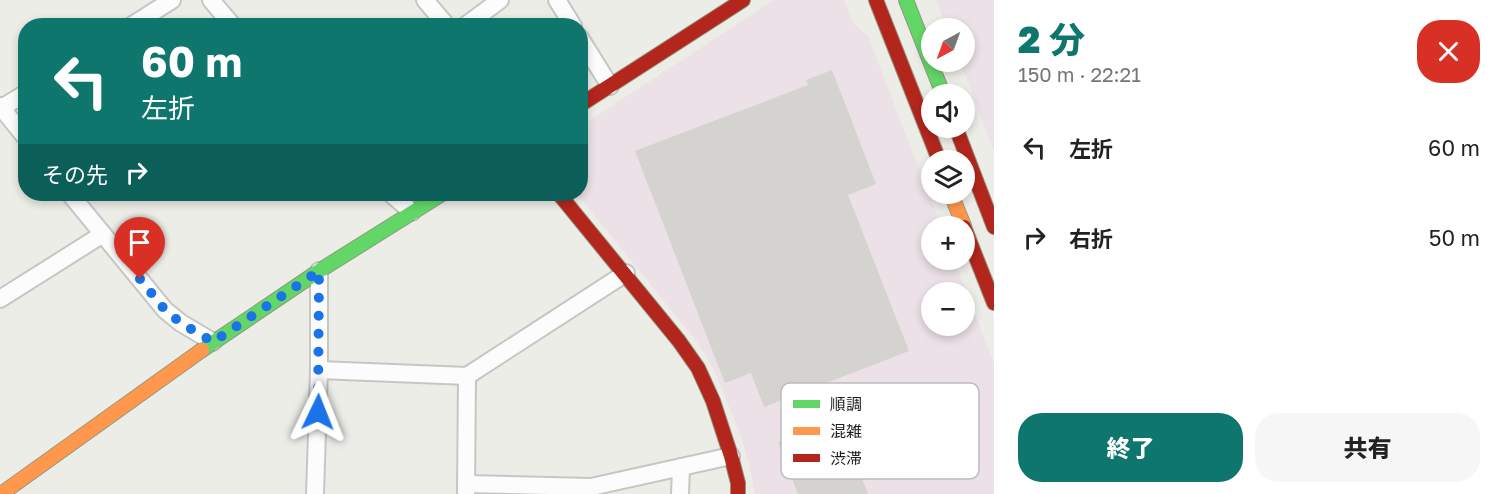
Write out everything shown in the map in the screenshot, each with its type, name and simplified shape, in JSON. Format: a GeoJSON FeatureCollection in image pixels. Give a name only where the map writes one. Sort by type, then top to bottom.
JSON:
{"type":"FeatureCollection","features":[{"type":"Feature","properties":{"kind":"main road"},"geometry":{"type":"LineString","coordinates":[[588,100],[742,0]]}},
{"type":"Feature","properties":{"kind":"main road"},"geometry":{"type":"LineString","coordinates":[[876,0],[935,150]]}},
{"type":"Feature","properties":{"kind":"main road"},"geometry":{"type":"LineString","coordinates":[[906,0],[939,84]]}},
{"type":"Feature","properties":{"kind":"main road"},"geometry":{"type":"LineString","coordinates":[[960,138],[994,227]]}},
{"type":"Feature","properties":{"kind":"main road"},"geometry":{"type":"LineString","coordinates":[[1,494],[213,342],[319,271],[430,201]]}},
{"type":"Feature","properties":{"kind":"main road"},"geometry":{"type":"LineString","coordinates":[[565,201],[680,340],[698,368],[713,401],[731,456],[738,483],[738,494]]}},
{"type":"Feature","properties":{"kind":"main road"},"geometry":{"type":"LineString","coordinates":[[975,255],[994,303]]}},
{"type":"Feature","properties":{"kind":"street"},"geometry":{"type":"LineString","coordinates":[[144,18],[172,0]]}},
{"type":"Feature","properties":{"kind":"street"},"geometry":{"type":"LineString","coordinates":[[211,0],[226,18]]}},
{"type":"Feature","properties":{"kind":"street"},"geometry":{"type":"LineString","coordinates":[[425,0],[440,18]]}},
{"type":"Feature","properties":{"kind":"street"},"geometry":{"type":"LineString","coordinates":[[476,18],[500,0]]}},
{"type":"Feature","properties":{"kind":"street"},"geometry":{"type":"LineString","coordinates":[[557,0],[568,18]]}},
{"type":"Feature","properties":{"kind":"street"},"geometry":{"type":"LineString","coordinates":[[588,51],[610,86]]}},
{"type":"Feature","properties":{"kind":"street"},"geometry":{"type":"LineString","coordinates":[[18,98],[1,108],[18,128]]}},
{"type":"Feature","properties":{"kind":"street"},"geometry":{"type":"LineString","coordinates":[[76,201],[165,310],[181,323],[213,342]]}},
{"type":"Feature","properties":{"kind":"street"},"geometry":{"type":"LineString","coordinates":[[399,201],[412,212]]}},
{"type":"Feature","properties":{"kind":"street"},"geometry":{"type":"LineString","coordinates":[[0,299],[103,234]]}},
{"type":"Feature","properties":{"kind":"street"},"geometry":{"type":"LineString","coordinates":[[315,494],[319,271]]}},
{"type":"Feature","properties":{"kind":"street"},"geometry":{"type":"LineString","coordinates":[[319,370],[467,376],[626,273]]}},
{"type":"Feature","properties":{"kind":"street"},"geometry":{"type":"LineString","coordinates":[[467,376],[466,489],[591,491],[731,456]]}},
{"type":"Feature","properties":{"kind":"street"},"geometry":{"type":"LineString","coordinates":[[680,494],[681,467]]}},
{"type":"Feature","properties":{"kind":"shaded area"},"geometry":{"type":"Polygon","coordinates":[[[774,0],[844,0],[853,23],[868,36],[921,174],[921,204],[933,204],[937,216],[921,216],[921,270],[958,270],[963,282],[921,282],[921,336],[975,336],[975,314],[994,363],[994,494],[755,494],[741,436],[714,370],[698,343],[583,201],[588,201],[588,121],[774,0]]]}},
{"type":"Feature","properties":{"kind":"shaded area"},"geometry":{"type":"Polygon","coordinates":[[[936,0],[994,0],[994,151],[975,101],[975,84],[968,84],[964,72],[975,72],[975,18],[943,18],[936,0]]]}},
{"type":"Feature","properties":{"kind":"building"},"geometry":{"type":"Polygon","coordinates":[[[832,70],[876,184],[848,195],[909,351],[826,383],[781,383],[781,400],[764,407],[751,373],[725,383],[635,151],[808,85],[806,80],[832,70]]]}},
{"type":"Feature","properties":{"kind":"building"},"geometry":{"type":"Polygon","coordinates":[[[792,479],[862,479],[868,494],[798,494],[792,479]]]}},
{"type":"Feature","properties":{"kind":"traffic: fast"},"geometry":{"type":"LineString","coordinates":[[906,0],[939,84]]}},
{"type":"Feature","properties":{"kind":"traffic: fast"},"geometry":{"type":"LineString","coordinates":[[202,350],[319,271],[431,201]]}},
{"type":"Feature","properties":{"kind":"traffic: slow"},"geometry":{"type":"LineString","coordinates":[[955,204],[960,216]]}},
{"type":"Feature","properties":{"kind":"traffic: slow"},"geometry":{"type":"LineString","coordinates":[[1,494],[202,350]]}},
{"type":"Feature","properties":{"kind":"traffic: jam"},"geometry":{"type":"LineString","coordinates":[[588,100],[743,0]]}},
{"type":"Feature","properties":{"kind":"traffic: jam"},"geometry":{"type":"LineString","coordinates":[[876,0],[935,150]]}},
{"type":"Feature","properties":{"kind":"traffic: jam"},"geometry":{"type":"LineString","coordinates":[[960,138],[994,227]]}},
{"type":"Feature","properties":{"kind":"traffic: jam"},"geometry":{"type":"LineString","coordinates":[[565,201],[679,341],[698,368],[713,401],[731,456],[738,483],[738,494]]}},
{"type":"Feature","properties":{"kind":"traffic: jam"},"geometry":{"type":"LineString","coordinates":[[975,255],[994,303]]}},
{"type":"Feature","properties":{"kind":"route"},"geometry":{"type":"LineString","coordinates":[[140,279],[165,310],[181,323],[213,342],[319,271],[318,412]]}}]}
